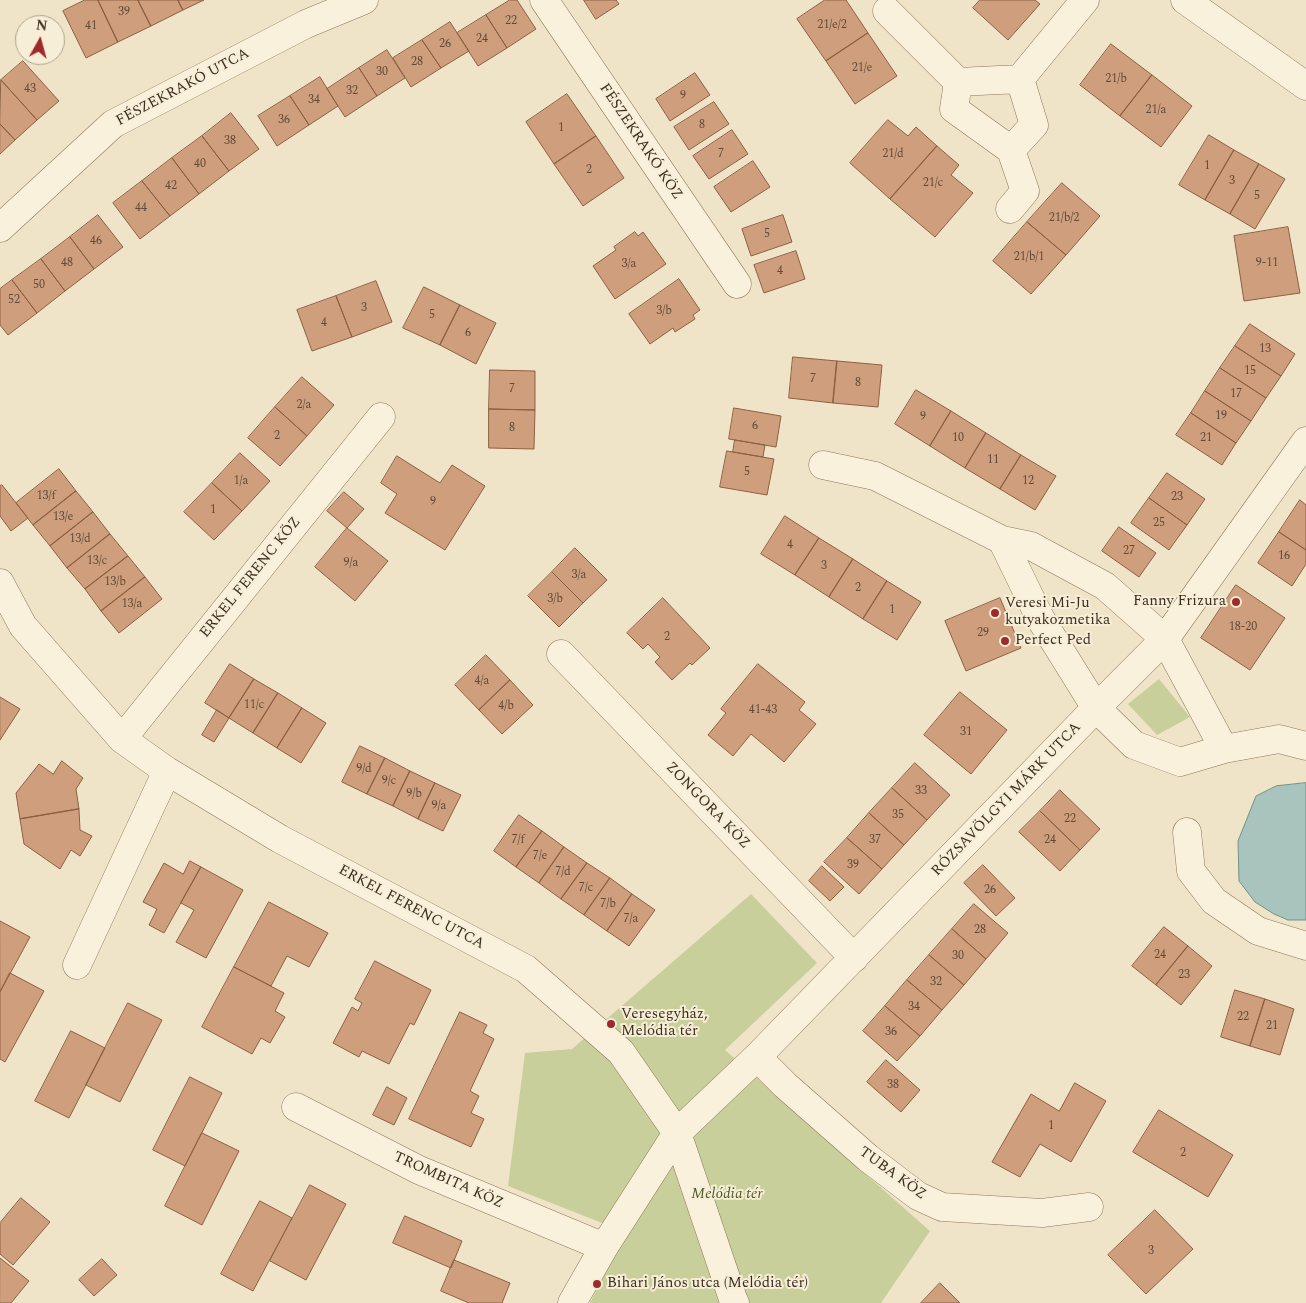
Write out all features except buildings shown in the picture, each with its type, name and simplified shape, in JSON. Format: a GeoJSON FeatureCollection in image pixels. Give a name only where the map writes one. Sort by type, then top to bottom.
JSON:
{"type":"FeatureCollection","features":[{"type":"Feature","properties":{"kind":"street","name":"FÉSZEKRAKÓ UTCA"},"geometry":{"type":"LineString","coordinates":[[0,228],[113,124],[306,24],[364,0]]}},
{"type":"Feature","properties":{"kind":"street","name":"FÉSZEKRAKÓ KÖZ"},"geometry":{"type":"LineString","coordinates":[[544,0],[737,284]]}},
{"type":"Feature","properties":{"kind":"street"},"geometry":{"type":"LineString","coordinates":[[887,11],[958,82],[1020,79],[1085,0]]}},
{"type":"Feature","properties":{"kind":"street"},"geometry":{"type":"LineString","coordinates":[[1185,0],[1306,86]]}},
{"type":"Feature","properties":{"kind":"street"},"geometry":{"type":"LineString","coordinates":[[1012,150],[1034,125],[1020,79]]}},
{"type":"Feature","properties":{"kind":"street"},"geometry":{"type":"LineString","coordinates":[[958,82],[954,108],[1012,150],[1025,191],[1010,209]]}},
{"type":"Feature","properties":{"kind":"street","name":"ERKEL FERENC KÖZ"},"geometry":{"type":"LineString","coordinates":[[122,739],[381,417]]}},
{"type":"Feature","properties":{"kind":"street","name":"RÓZSAVÖLGYI MÁRK UTCA"},"geometry":{"type":"LineString","coordinates":[[572,1303],[604,1248],[677,1133],[757,1057],[1165,639],[1306,441]]}},
{"type":"Feature","properties":{"kind":"street"},"geometry":{"type":"LineString","coordinates":[[823,465],[875,476],[1002,540],[1031,546],[1105,586],[1165,639],[1224,749]]}},
{"type":"Feature","properties":{"kind":"street"},"geometry":{"type":"LineString","coordinates":[[1002,540],[1040,618],[1096,708],[1134,745],[1180,762],[1224,749],[1279,739],[1306,746]]}},
{"type":"Feature","properties":{"kind":"street","name":"ERKEL FERENC UTCA"},"geometry":{"type":"LineString","coordinates":[[0,584],[23,626],[122,739],[167,771],[280,839],[526,969],[621,1052],[677,1133],[735,1303]]}},
{"type":"Feature","properties":{"kind":"street","name":"ZONGORA KÖZ"},"geometry":{"type":"LineString","coordinates":[[561,654],[854,958]]}},
{"type":"Feature","properties":{"kind":"street"},"geometry":{"type":"LineString","coordinates":[[77,965],[167,771]]}},
{"type":"Feature","properties":{"kind":"street"},"geometry":{"type":"LineString","coordinates":[[1187,832],[1191,871],[1214,901],[1258,931],[1306,946]]}},
{"type":"Feature","properties":{"kind":"street","name":"TUBA KÖZ"},"geometry":{"type":"LineString","coordinates":[[757,1057],[868,1158],[918,1196],[942,1207],[1042,1213],[1089,1207]]}},
{"type":"Feature","properties":{"kind":"street","name":"TROMBITA KÖZ"},"geometry":{"type":"LineString","coordinates":[[296,1107],[419,1170],[604,1248]]}},
{"type":"Feature","properties":{"kind":"green space"},"geometry":{"type":"Polygon","coordinates":[[[1159,679],[1190,717],[1157,735],[1128,704],[1159,679]]]}},
{"type":"Feature","properties":{"kind":"green space","name":"Melódia tér"},"geometry":{"type":"Polygon","coordinates":[[[751,894],[817,963],[725,1050],[930,1231],[881,1303],[590,1303],[625,1232],[508,1186],[525,1053],[572,1049],[751,894]]]}},
{"type":"Feature","properties":{"kind":"water"},"geometry":{"type":"Polygon","coordinates":[[[1306,783],[1306,920],[1288,920],[1255,902],[1239,881],[1238,841],[1256,796],[1276,786],[1306,783]]]}},
{"type":"Feature","properties":{"kind":"place","name":"Fanny Frizura"},"geometry":{"type":"Point","coordinates":[1236,602]}},
{"type":"Feature","properties":{"kind":"place","name":"Veresi Mi-Ju kutyakozmetika"},"geometry":{"type":"Point","coordinates":[995,613]}},
{"type":"Feature","properties":{"kind":"place","name":"Perfect Ped"},"geometry":{"type":"Point","coordinates":[1005,641]}},
{"type":"Feature","properties":{"kind":"place","name":"Veresegyház, Melódia tér"},"geometry":{"type":"Point","coordinates":[611,1024]}},
{"type":"Feature","properties":{"kind":"place","name":"Bihari János utca (Melódia tér)"},"geometry":{"type":"Point","coordinates":[597,1284]}}]}
